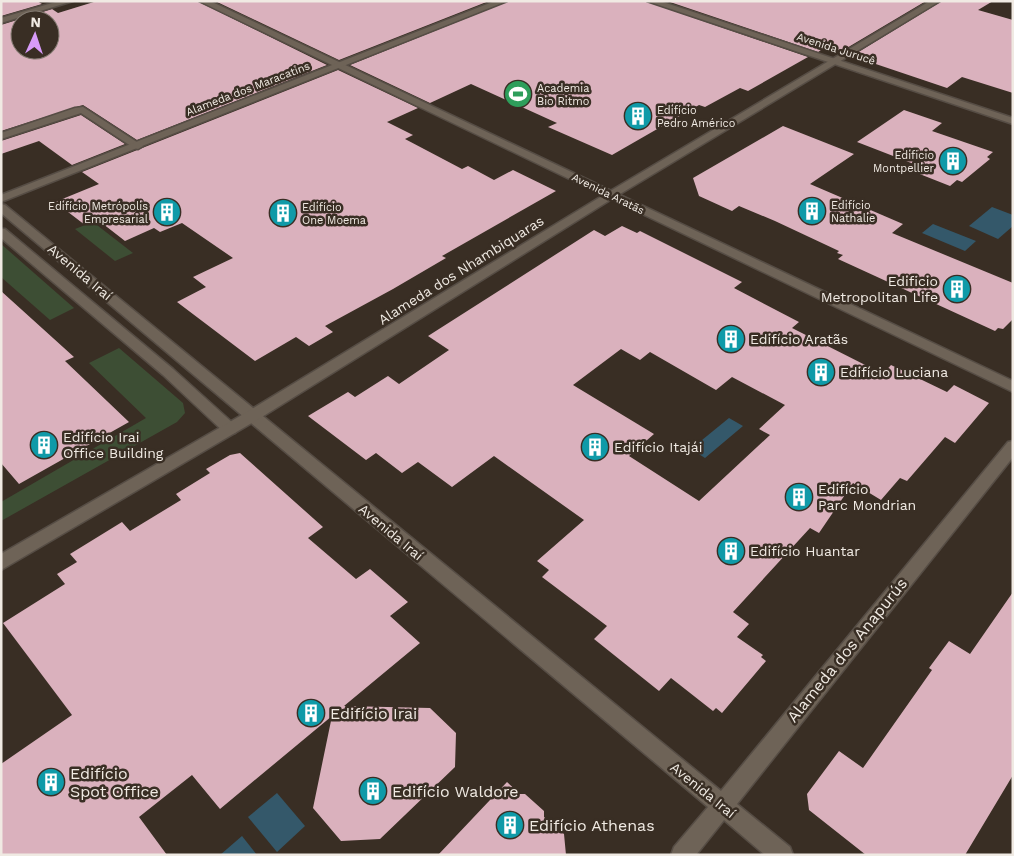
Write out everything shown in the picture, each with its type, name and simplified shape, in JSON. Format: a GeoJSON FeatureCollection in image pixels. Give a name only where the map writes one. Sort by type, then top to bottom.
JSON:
{"type":"FeatureCollection","features":[{"type":"Feature","properties":{"kind":"street"},"geometry":{"type":"LineString","coordinates":[[1,21],[69,1]]}},
{"type":"Feature","properties":{"kind":"street","name":"Avenida Aratãs"},"geometry":{"type":"LineString","coordinates":[[203,1],[1013,387]]}},
{"type":"Feature","properties":{"kind":"street","name":"Alameda dos Maracatins"},"geometry":{"type":"LineString","coordinates":[[1,199],[503,1]]}},
{"type":"Feature","properties":{"kind":"street","name":"Avenida Jurucê"},"geometry":{"type":"LineString","coordinates":[[651,1],[1013,121]]}},
{"type":"Feature","properties":{"kind":"street","name":"Alameda dos Nhambiquaras"},"geometry":{"type":"LineString","coordinates":[[1,563],[252,416],[611,195],[936,1]]}},
{"type":"Feature","properties":{"kind":"street"},"geometry":{"type":"LineString","coordinates":[[1,136],[78,110],[83,110],[138,146]]}},
{"type":"Feature","properties":{"kind":"street","name":"Avenida Iraí"},"geometry":{"type":"LineString","coordinates":[[1,207],[782,855]]}},
{"type":"Feature","properties":{"kind":"street"},"geometry":{"type":"LineString","coordinates":[[1,232],[168,372],[230,429]]}},
{"type":"Feature","properties":{"kind":"street","name":"Alameda dos Anapurús"},"geometry":{"type":"LineString","coordinates":[[682,855],[1013,446]]}},
{"type":"Feature","properties":{"kind":"green space"},"geometry":{"type":"Polygon","coordinates":[[[93,222],[133,253],[115,261],[75,229],[93,222]]]}},
{"type":"Feature","properties":{"kind":"green space"},"geometry":{"type":"Polygon","coordinates":[[[1,244],[74,308],[50,320],[1,277],[1,244]]]}},
{"type":"Feature","properties":{"kind":"green space"},"geometry":{"type":"Polygon","coordinates":[[[119,348],[183,403],[185,413],[177,422],[1,521],[1,502],[146,418],[89,363],[119,348]]]}},
{"type":"Feature","properties":{"kind":"water"},"geometry":{"type":"Polygon","coordinates":[[[992,207],[1013,215],[1013,226],[998,239],[969,226],[992,207]]]}},
{"type":"Feature","properties":{"kind":"water"},"geometry":{"type":"Polygon","coordinates":[[[933,224],[976,241],[965,251],[922,233],[933,224]]]}},
{"type":"Feature","properties":{"kind":"water"},"geometry":{"type":"Polygon","coordinates":[[[729,418],[743,426],[705,458],[691,449],[729,418]]]}},
{"type":"Feature","properties":{"kind":"water"},"geometry":{"type":"Polygon","coordinates":[[[277,793],[305,826],[277,852],[248,817],[277,793]]]}},
{"type":"Feature","properties":{"kind":"water"},"geometry":{"type":"Polygon","coordinates":[[[242,836],[257,855],[220,855],[242,836]]]}},
{"type":"Feature","properties":{"kind":"building"},"geometry":{"type":"Polygon","coordinates":[[[1,1],[37,1],[42,4],[22,10],[10,10],[10,13],[1,16],[1,1]]]}},
{"type":"Feature","properties":{"kind":"building"},"geometry":{"type":"Polygon","coordinates":[[[97,1],[197,1],[327,65],[137,140],[83,105],[1,131],[1,25],[10,22],[10,60],[60,60],[60,12],[97,1]]]}},
{"type":"Feature","properties":{"kind":"building"},"geometry":{"type":"Polygon","coordinates":[[[215,1],[489,1],[339,60],[215,1]]]}},
{"type":"Feature","properties":{"kind":"building"},"geometry":{"type":"Polygon","coordinates":[[[509,1],[645,1],[808,57],[748,91],[740,88],[705,107],[699,105],[612,155],[548,127],[557,123],[471,84],[430,103],[350,65],[509,1]]]}},
{"type":"Feature","properties":{"kind":"building"},"geometry":{"type":"Polygon","coordinates":[[[667,1],[926,1],[840,52],[826,47],[818,52],[667,1]]]}},
{"type":"Feature","properties":{"kind":"building"},"geometry":{"type":"Polygon","coordinates":[[[942,1],[993,1],[978,10],[1013,20],[1013,93],[962,77],[947,88],[852,56],[942,1]]]}},
{"type":"Feature","properties":{"kind":"building"},"geometry":{"type":"Polygon","coordinates":[[[338,70],[418,108],[387,122],[413,135],[405,139],[462,169],[468,166],[494,180],[513,170],[556,191],[442,256],[446,258],[393,289],[325,326],[333,332],[309,346],[296,337],[255,361],[177,302],[206,287],[193,277],[233,258],[182,223],[160,232],[154,228],[125,241],[98,220],[85,225],[55,202],[99,184],[82,172],[338,70]]]}},
{"type":"Feature","properties":{"kind":"building"},"geometry":{"type":"Polygon","coordinates":[[[904,110],[942,123],[932,131],[993,152],[987,157],[990,159],[962,182],[957,180],[950,186],[912,171],[919,166],[857,142],[904,110]]]}},
{"type":"Feature","properties":{"kind":"building"},"geometry":{"type":"Polygon","coordinates":[[[81,115],[125,144],[72,165],[39,141],[1,154],[1,141],[81,115]]]}},
{"type":"Feature","properties":{"kind":"building"},"geometry":{"type":"Polygon","coordinates":[[[783,126],[854,154],[810,184],[903,224],[892,233],[1013,283],[1013,319],[1003,329],[998,328],[995,331],[838,259],[843,255],[837,253],[839,251],[775,221],[739,206],[732,211],[699,196],[693,178],[783,126]]]}},
{"type":"Feature","properties":{"kind":"building"},"geometry":{"type":"Polygon","coordinates":[[[622,226],[637,233],[640,231],[742,282],[734,288],[799,322],[792,328],[883,374],[891,365],[947,392],[954,385],[989,403],[955,443],[945,437],[907,481],[900,478],[881,500],[853,483],[819,533],[810,528],[733,612],[749,624],[737,637],[763,655],[761,657],[766,661],[722,713],[716,708],[713,711],[671,678],[659,691],[594,639],[607,626],[542,577],[549,570],[537,561],[584,520],[494,456],[452,487],[418,462],[402,473],[376,453],[366,460],[308,416],[348,392],[355,397],[388,376],[399,384],[449,350],[428,336],[594,230],[605,236],[622,226]],[[621,349],[573,385],[654,434],[629,456],[699,501],[770,435],[759,429],[785,405],[732,377],[716,390],[650,352],[640,360],[621,349]]]}},
{"type":"Feature","properties":{"kind":"building"},"geometry":{"type":"Polygon","coordinates":[[[1,291],[74,357],[65,361],[129,422],[19,484],[1,463],[1,291]]]}},
{"type":"Feature","properties":{"kind":"building"},"geometry":{"type":"Polygon","coordinates":[[[240,453],[323,527],[308,538],[356,579],[370,569],[408,602],[390,616],[420,643],[344,706],[430,708],[456,733],[455,767],[380,839],[341,841],[313,808],[332,716],[220,809],[192,775],[139,817],[167,855],[1,855],[1,764],[72,715],[3,623],[65,584],[57,574],[77,562],[70,554],[122,522],[130,531],[181,500],[176,494],[210,473],[206,469],[230,455],[240,453]]]}},
{"type":"Feature","properties":{"kind":"building"},"geometry":{"type":"Polygon","coordinates":[[[1013,592],[1013,775],[965,855],[866,855],[809,810],[807,794],[839,751],[863,768],[932,670],[929,668],[949,641],[970,654],[1013,592]]]}},
{"type":"Feature","properties":{"kind":"building","name":"Edifício Athenas"},"geometry":{"type":"Polygon","coordinates":[[[507,782],[520,794],[525,794],[544,811],[544,817],[564,834],[566,855],[438,855],[507,782]]]}},
{"type":"Feature","properties":{"kind":"place","name":"Academia Bio Ritmo"},"geometry":{"type":"Point","coordinates":[518,94]}},
{"type":"Feature","properties":{"kind":"place","name":"Edifício Pedro Américo"},"geometry":{"type":"Point","coordinates":[638,116]}},
{"type":"Feature","properties":{"kind":"place","name":"Edificio Montpellier"},"geometry":{"type":"Point","coordinates":[953,161]}},
{"type":"Feature","properties":{"kind":"place","name":"Edifício Nathalie"},"geometry":{"type":"Point","coordinates":[812,211]}},
{"type":"Feature","properties":{"kind":"place","name":"Edifício Metrópolis Empresarial"},"geometry":{"type":"Point","coordinates":[167,212]}},
{"type":"Feature","properties":{"kind":"place","name":"Edifício One Moema"},"geometry":{"type":"Point","coordinates":[283,213]}},
{"type":"Feature","properties":{"kind":"place","name":"Edificio Metropolitan Life"},"geometry":{"type":"Point","coordinates":[957,289]}},
{"type":"Feature","properties":{"kind":"place","name":"Edifício Aratãs"},"geometry":{"type":"Point","coordinates":[731,339]}},
{"type":"Feature","properties":{"kind":"place","name":"Edifício Luciana"},"geometry":{"type":"Point","coordinates":[821,372]}},
{"type":"Feature","properties":{"kind":"place","name":"Edifício Irai Office Building"},"geometry":{"type":"Point","coordinates":[44,445]}},
{"type":"Feature","properties":{"kind":"place","name":"Edifício Itajái"},"geometry":{"type":"Point","coordinates":[595,447]}},
{"type":"Feature","properties":{"kind":"place","name":"Edifício Parc Mondrian"},"geometry":{"type":"Point","coordinates":[799,497]}},
{"type":"Feature","properties":{"kind":"place","name":"Edifício Huantar"},"geometry":{"type":"Point","coordinates":[731,551]}},
{"type":"Feature","properties":{"kind":"place","name":"Edifício Irai"},"geometry":{"type":"Point","coordinates":[311,713]}},
{"type":"Feature","properties":{"kind":"place","name":"Edifício Spot Office"},"geometry":{"type":"Point","coordinates":[51,782]}},
{"type":"Feature","properties":{"kind":"place","name":"Edifício Waldore"},"geometry":{"type":"Point","coordinates":[373,791]}},
{"type":"Feature","properties":{"kind":"place","name":"Edifício Athenas"},"geometry":{"type":"Point","coordinates":[510,825]}}]}
